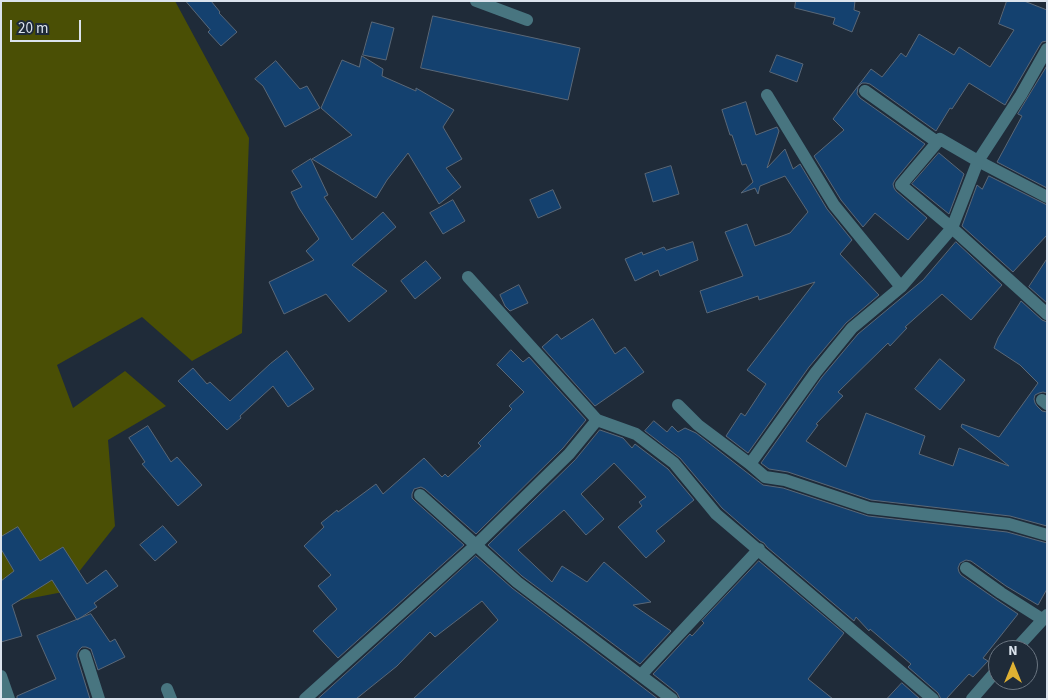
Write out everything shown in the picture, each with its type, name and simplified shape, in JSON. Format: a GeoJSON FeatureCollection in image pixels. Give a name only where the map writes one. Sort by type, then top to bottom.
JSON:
{"type":"FeatureCollection","features":[{"type":"Feature","properties":{"kind":"street"},"geometry":{"type":"LineString","coordinates":[[476,1],[527,20]]}},
{"type":"Feature","properties":{"kind":"street"},"geometry":{"type":"LineString","coordinates":[[750,464],[816,372],[852,328],[901,287],[952,228],[978,161],[1021,95],[1047,49]]}},
{"type":"Feature","properties":{"kind":"street"},"geometry":{"type":"LineString","coordinates":[[865,91],[937,142]]}},
{"type":"Feature","properties":{"kind":"street"},"geometry":{"type":"LineString","coordinates":[[767,95],[834,206],[901,287]]}},
{"type":"Feature","properties":{"kind":"street"},"geometry":{"type":"LineString","coordinates":[[1047,197],[940,139],[901,185],[952,228],[1047,314]]}},
{"type":"Feature","properties":{"kind":"street"},"geometry":{"type":"LineString","coordinates":[[468,277],[597,420],[636,434],[674,463],[716,514],[933,699]]}},
{"type":"Feature","properties":{"kind":"street"},"geometry":{"type":"LineString","coordinates":[[678,405],[698,425],[765,477],[785,480],[869,508],[1009,524],[1047,535]]}},
{"type":"Feature","properties":{"kind":"street"},"geometry":{"type":"LineString","coordinates":[[305,699],[476,545],[569,454],[597,420]]}},
{"type":"Feature","properties":{"kind":"street"},"geometry":{"type":"LineString","coordinates":[[420,495],[518,582],[672,699]]}},
{"type":"Feature","properties":{"kind":"street"},"geometry":{"type":"LineString","coordinates":[[641,675],[759,549]]}},
{"type":"Feature","properties":{"kind":"street"},"geometry":{"type":"LineString","coordinates":[[966,568],[1001,593],[1044,617],[1024,640]]}},
{"type":"Feature","properties":{"kind":"street"},"geometry":{"type":"LineString","coordinates":[[85,654],[99,699]]}},
{"type":"Feature","properties":{"kind":"street"},"geometry":{"type":"LineString","coordinates":[[1,676],[9,699]]}},
{"type":"Feature","properties":{"kind":"street"},"geometry":{"type":"LineString","coordinates":[[972,699],[988,681]]}},
{"type":"Feature","properties":{"kind":"shaded area"},"geometry":{"type":"Polygon","coordinates":[[[1,1],[175,1],[249,138],[242,333],[192,361],[142,317],[57,365],[73,408],[125,371],[166,406],[108,440],[115,526],[63,592],[1,604],[1,1]]]}},
{"type":"Feature","properties":{"kind":"building"},"geometry":{"type":"Polygon","coordinates":[[[186,1],[211,1],[219,13],[237,32],[221,46],[208,32],[210,30],[186,1]]]}},
{"type":"Feature","properties":{"kind":"building"},"geometry":{"type":"Polygon","coordinates":[[[796,1],[855,1],[854,10],[860,12],[852,32],[833,24],[835,18],[795,8],[796,1]]]}},
{"type":"Feature","properties":{"kind":"building"},"geometry":{"type":"Polygon","coordinates":[[[1007,1],[1024,1],[1047,10],[1047,41],[1042,42],[1040,45],[1005,105],[969,83],[936,131],[870,84],[862,83],[858,87],[857,94],[860,98],[925,144],[893,184],[896,191],[927,218],[908,240],[875,213],[863,227],[841,200],[814,156],[844,130],[833,119],[871,69],[882,77],[901,53],[906,57],[919,34],[954,55],[959,47],[990,67],[1014,30],[999,24],[1007,1]]]}},
{"type":"Feature","properties":{"kind":"building"},"geometry":{"type":"Polygon","coordinates":[[[433,16],[580,48],[568,100],[421,68],[433,16]]]}},
{"type":"Feature","properties":{"kind":"building"},"geometry":{"type":"Polygon","coordinates":[[[372,22],[394,28],[386,60],[363,55],[372,22]]]}},
{"type":"Feature","properties":{"kind":"building"},"geometry":{"type":"Polygon","coordinates":[[[777,55],[803,64],[797,82],[770,72],[777,55]]]}},
{"type":"Feature","properties":{"kind":"building"},"geometry":{"type":"Polygon","coordinates":[[[362,56],[383,69],[382,76],[416,91],[416,88],[454,110],[443,127],[462,159],[446,168],[461,187],[439,204],[408,153],[376,198],[312,159],[352,135],[321,108],[342,60],[359,67],[362,56]]]}},
{"type":"Feature","properties":{"kind":"building"},"geometry":{"type":"Polygon","coordinates":[[[276,61],[300,89],[307,86],[320,108],[285,127],[263,86],[255,79],[276,61]]]}},
{"type":"Feature","properties":{"kind":"building"},"geometry":{"type":"Polygon","coordinates":[[[1047,66],[1047,188],[997,162],[1022,116],[1018,114],[1047,66]]]}},
{"type":"Feature","properties":{"kind":"building"},"geometry":{"type":"Polygon","coordinates":[[[746,102],[756,135],[777,127],[779,131],[767,168],[785,149],[793,169],[800,164],[827,209],[852,240],[840,254],[879,295],[846,323],[809,367],[748,453],[726,436],[741,413],[745,416],[766,384],[747,370],[815,282],[759,300],[758,296],[707,313],[700,291],[743,276],[725,232],[747,224],[755,246],[790,233],[808,212],[785,176],[760,186],[758,194],[755,188],[741,193],[753,182],[746,164],[742,165],[722,110],[746,102]]]}},
{"type":"Feature","properties":{"kind":"building"},"geometry":{"type":"Polygon","coordinates":[[[939,153],[964,174],[949,214],[912,184],[939,153]]]}},
{"type":"Feature","properties":{"kind":"building"},"geometry":{"type":"Polygon","coordinates":[[[311,159],[328,195],[324,197],[352,240],[383,212],[396,227],[352,265],[387,291],[349,322],[326,294],[284,314],[269,282],[314,260],[306,251],[319,239],[291,192],[302,187],[292,171],[311,159]]]}},
{"type":"Feature","properties":{"kind":"building"},"geometry":{"type":"Polygon","coordinates":[[[671,166],[679,194],[653,202],[645,174],[671,166]]]}},
{"type":"Feature","properties":{"kind":"building"},"geometry":{"type":"Polygon","coordinates":[[[989,176],[1047,205],[1047,235],[1013,272],[962,226],[977,185],[982,189],[989,176]]]}},
{"type":"Feature","properties":{"kind":"building"},"geometry":{"type":"Polygon","coordinates":[[[553,190],[561,208],[538,218],[530,200],[553,190]]]}},
{"type":"Feature","properties":{"kind":"building"},"geometry":{"type":"Polygon","coordinates":[[[453,200],[465,221],[443,234],[430,213],[453,200]]]}},
{"type":"Feature","properties":{"kind":"building"},"geometry":{"type":"Polygon","coordinates":[[[693,242],[698,260],[660,276],[658,270],[635,281],[625,259],[642,252],[643,255],[664,247],[666,250],[693,242]]]}},
{"type":"Feature","properties":{"kind":"building"},"geometry":{"type":"Polygon","coordinates":[[[956,242],[1002,285],[971,320],[942,294],[905,327],[907,328],[890,346],[888,343],[838,392],[843,396],[816,424],[818,425],[806,441],[846,467],[866,413],[925,436],[919,454],[953,466],[959,448],[1009,466],[961,427],[962,424],[999,437],[1038,383],[1020,365],[994,348],[998,338],[1021,301],[1042,320],[1047,322],[1047,393],[1039,393],[1035,395],[1034,399],[1042,411],[1047,412],[1047,526],[1010,516],[871,500],[788,472],[769,469],[761,463],[822,377],[858,334],[923,280],[956,242]]]}},
{"type":"Feature","properties":{"kind":"building"},"geometry":{"type":"Polygon","coordinates":[[[1047,259],[1047,303],[1029,287],[1047,259]]]}},
{"type":"Feature","properties":{"kind":"building"},"geometry":{"type":"Polygon","coordinates":[[[426,261],[441,278],[415,299],[401,281],[426,261]]]}},
{"type":"Feature","properties":{"kind":"building"},"geometry":{"type":"Polygon","coordinates":[[[519,285],[528,303],[510,311],[505,306],[500,295],[519,285]]]}},
{"type":"Feature","properties":{"kind":"building"},"geometry":{"type":"Polygon","coordinates":[[[593,319],[615,354],[625,347],[644,372],[595,406],[542,347],[557,334],[561,339],[593,319]]]}},
{"type":"Feature","properties":{"kind":"building"},"geometry":{"type":"Polygon","coordinates":[[[511,350],[523,362],[529,357],[586,420],[563,448],[476,534],[425,489],[421,487],[414,489],[412,498],[464,545],[338,658],[313,631],[337,609],[318,586],[331,575],[304,546],[324,527],[321,523],[376,484],[383,494],[424,458],[442,477],[445,474],[448,477],[481,446],[478,443],[512,409],[509,406],[524,392],[497,365],[511,350]]]}},
{"type":"Feature","properties":{"kind":"building"},"geometry":{"type":"Polygon","coordinates":[[[287,351],[314,389],[288,407],[273,386],[227,430],[178,381],[193,368],[207,384],[210,382],[230,401],[287,351]]]}},
{"type":"Feature","properties":{"kind":"building"},"geometry":{"type":"Polygon","coordinates":[[[940,359],[965,380],[940,410],[915,389],[940,359]]]}},
{"type":"Feature","properties":{"kind":"building"},"geometry":{"type":"Polygon","coordinates":[[[654,421],[667,432],[672,426],[678,432],[685,428],[696,433],[763,485],[783,488],[868,516],[1007,532],[1047,543],[1047,589],[1038,605],[1006,586],[971,561],[966,560],[960,563],[958,568],[961,575],[1018,614],[997,640],[988,640],[988,652],[983,658],[988,661],[973,677],[969,674],[946,699],[941,699],[938,693],[908,667],[911,664],[870,629],[869,631],[856,617],[854,621],[722,508],[680,458],[645,431],[654,421]]]}},
{"type":"Feature","properties":{"kind":"building"},"geometry":{"type":"Polygon","coordinates":[[[148,426],[171,462],[177,457],[202,485],[178,506],[142,464],[145,462],[129,438],[148,426]]]}},
{"type":"Feature","properties":{"kind":"building"},"geometry":{"type":"Polygon","coordinates":[[[600,430],[623,438],[632,448],[635,444],[668,469],[694,500],[656,531],[665,541],[646,558],[618,527],[642,506],[639,502],[646,497],[614,463],[581,494],[604,519],[586,535],[564,510],[518,550],[552,582],[562,566],[587,582],[604,562],[651,602],[633,605],[671,631],[640,664],[522,576],[488,545],[575,460],[600,430]]]}},
{"type":"Feature","properties":{"kind":"building"},"geometry":{"type":"Polygon","coordinates":[[[163,526],[177,542],[155,561],[140,545],[163,526]]]}},
{"type":"Feature","properties":{"kind":"building"},"geometry":{"type":"Polygon","coordinates":[[[18,527],[40,561],[63,547],[87,584],[106,570],[118,586],[94,603],[97,607],[77,620],[52,580],[12,605],[22,636],[1,642],[1,581],[14,571],[1,549],[1,537],[18,527]]]}},
{"type":"Feature","properties":{"kind":"building"},"geometry":{"type":"Polygon","coordinates":[[[476,556],[512,588],[658,699],[413,699],[498,620],[482,601],[435,637],[430,632],[397,666],[356,699],[318,699],[476,556]]]}},
{"type":"Feature","properties":{"kind":"building"},"geometry":{"type":"Polygon","coordinates":[[[759,561],[844,633],[808,679],[833,699],[680,699],[677,693],[653,674],[690,634],[692,636],[704,623],[702,621],[759,561]]]}},
{"type":"Feature","properties":{"kind":"building"},"geometry":{"type":"Polygon","coordinates":[[[91,614],[110,642],[115,639],[125,657],[98,670],[91,649],[82,647],[79,650],[77,657],[90,699],[17,699],[17,696],[56,679],[37,636],[91,614]]]}},
{"type":"Feature","properties":{"kind":"building"},"geometry":{"type":"Polygon","coordinates":[[[902,683],[920,699],[887,699],[902,683]]]}}]}
